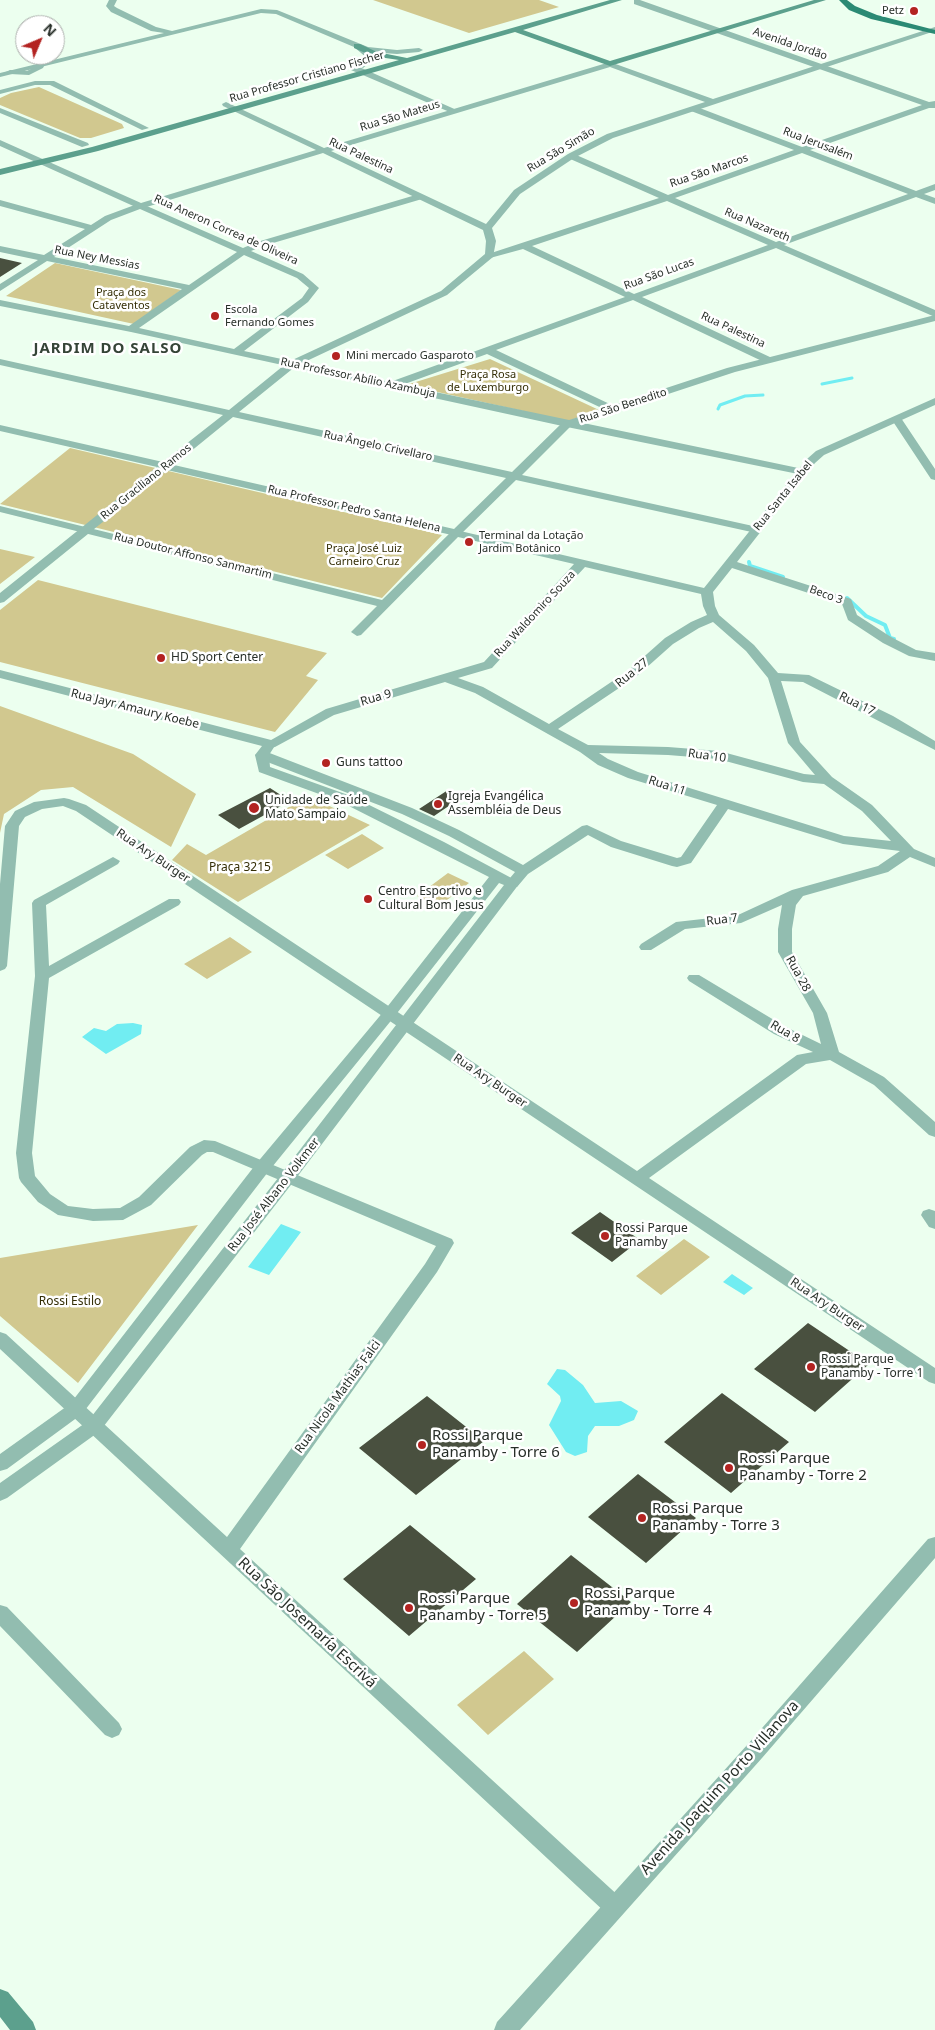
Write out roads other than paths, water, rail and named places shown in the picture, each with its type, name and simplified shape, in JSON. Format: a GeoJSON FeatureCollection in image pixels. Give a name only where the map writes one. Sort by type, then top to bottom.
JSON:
{"type":"FeatureCollection","features":[{"type":"Feature","properties":{"kind":"main road","name":"Rua Professor Cristiano Fischer"},"geometry":{"type":"LineString","coordinates":[[421,53],[505,25],[595,0]]}},
{"type":"Feature","properties":{"kind":"main road","name":"Rua Professor Cristiano Fischer"},"geometry":{"type":"LineString","coordinates":[[0,172],[43,162],[236,108],[364,69],[618,0]]}},
{"type":"Feature","properties":{"kind":"main road","name":"Rua São Mateus"},"geometry":{"type":"LineString","coordinates":[[610,64],[822,0]]}},
{"type":"Feature","properties":{"kind":"main road"},"geometry":{"type":"LineString","coordinates":[[843,0],[852,8],[874,17],[934,29]]}},
{"type":"Feature","properties":{"kind":"main road"},"geometry":{"type":"LineString","coordinates":[[873,7],[934,29]]}},
{"type":"Feature","properties":{"kind":"main road"},"geometry":{"type":"LineString","coordinates":[[505,25],[610,64]]}},
{"type":"Feature","properties":{"kind":"main road"},"geometry":{"type":"LineString","coordinates":[[357,46],[375,54],[392,57],[421,53]]}},
{"type":"Feature","properties":{"kind":"main road","name":"Rua Professor Cristiano Fischer"},"geometry":{"type":"LineString","coordinates":[[0,164],[85,145],[354,68],[364,69],[392,57]]}},
{"type":"Feature","properties":{"kind":"main road"},"geometry":{"type":"LineString","coordinates":[[0,2000],[25,2030]]}},
{"type":"Feature","properties":{"kind":"street"},"geometry":{"type":"LineString","coordinates":[[113,0],[110,6],[114,10],[154,29],[169,31],[186,29]]}},
{"type":"Feature","properties":{"kind":"street","name":"Avenida Jordão"},"geometry":{"type":"LineString","coordinates":[[637,2],[933,105]]}},
{"type":"Feature","properties":{"kind":"street"},"geometry":{"type":"LineString","coordinates":[[267,11],[274,5]]}},
{"type":"Feature","properties":{"kind":"street"},"geometry":{"type":"LineString","coordinates":[[131,44],[253,12],[267,11],[277,12],[357,46],[384,52],[421,53]]}},
{"type":"Feature","properties":{"kind":"street"},"geometry":{"type":"LineString","coordinates":[[150,38],[156,33],[154,29]]}},
{"type":"Feature","properties":{"kind":"street"},"geometry":{"type":"LineString","coordinates":[[0,74],[159,38],[186,29]]}},
{"type":"Feature","properties":{"kind":"street","name":"Rua São Simão"},"geometry":{"type":"LineString","coordinates":[[487,228],[516,192],[571,156],[610,136],[934,29]]}},
{"type":"Feature","properties":{"kind":"street"},"geometry":{"type":"LineString","coordinates":[[357,46],[370,56],[364,69],[455,111]]}},
{"type":"Feature","properties":{"kind":"street"},"geometry":{"type":"LineString","coordinates":[[610,64],[713,102]]}},
{"type":"Feature","properties":{"kind":"street","name":"Rua São Mateus"},"geometry":{"type":"LineString","coordinates":[[0,288],[108,218],[140,206],[610,64]]}},
{"type":"Feature","properties":{"kind":"street"},"geometry":{"type":"LineString","coordinates":[[10,72],[29,73],[40,66]]}},
{"type":"Feature","properties":{"kind":"street"},"geometry":{"type":"LineString","coordinates":[[0,92],[44,82],[51,83],[145,128]]}},
{"type":"Feature","properties":{"kind":"street","name":"Rua Palestina"},"geometry":{"type":"LineString","coordinates":[[226,104],[487,228]]}},
{"type":"Feature","properties":{"kind":"street","name":"Rua São Marcos"},"geometry":{"type":"LineString","coordinates":[[490,256],[667,198],[933,105]]}},
{"type":"Feature","properties":{"kind":"street","name":"Rua Jerusalém"},"geometry":{"type":"LineString","coordinates":[[694,109],[935,201]]}},
{"type":"Feature","properties":{"kind":"street"},"geometry":{"type":"LineString","coordinates":[[0,110],[85,145]]}},
{"type":"Feature","properties":{"kind":"street","name":"Rua Aneron Correa de Oliveira"},"geometry":{"type":"LineString","coordinates":[[0,143],[300,276],[314,288],[305,300],[236,352]]}},
{"type":"Feature","properties":{"kind":"street","name":"Rua Nazareth"},"geometry":{"type":"LineString","coordinates":[[571,156],[935,316]]}},
{"type":"Feature","properties":{"kind":"street","name":"Rua São Lucas"},"geometry":{"type":"LineString","coordinates":[[392,386],[935,187]]}},
{"type":"Feature","properties":{"kind":"street"},"geometry":{"type":"LineString","coordinates":[[131,329],[244,252],[260,244],[419,197]]}},
{"type":"Feature","properties":{"kind":"street"},"geometry":{"type":"LineString","coordinates":[[0,203],[93,228]]}},
{"type":"Feature","properties":{"kind":"street"},"geometry":{"type":"LineString","coordinates":[[292,364],[444,292],[490,256],[491,241],[487,228]]}},
{"type":"Feature","properties":{"kind":"street","name":"Rua Palestina"},"geometry":{"type":"LineString","coordinates":[[524,246],[768,360]]}},
{"type":"Feature","properties":{"kind":"street","name":"Rua Ney Messias"},"geometry":{"type":"LineString","coordinates":[[0,249],[190,288]]}},
{"type":"Feature","properties":{"kind":"street","name":"Rua Professor Abílio Azambuja"},"geometry":{"type":"LineString","coordinates":[[0,303],[131,329],[567,424],[803,472]]}},
{"type":"Feature","properties":{"kind":"street","name":"Rua São Benedito"},"geometry":{"type":"LineString","coordinates":[[356,632],[512,476],[567,424],[768,360],[935,316]]}},
{"type":"Feature","properties":{"kind":"street"},"geometry":{"type":"LineString","coordinates":[[488,350],[612,409]]}},
{"type":"Feature","properties":{"kind":"street","name":"Rua Ângelo Crivellaro"},"geometry":{"type":"LineString","coordinates":[[0,362],[756,530]]}},
{"type":"Feature","properties":{"kind":"street","name":"Rua Graciliano Ramos"},"geometry":{"type":"LineString","coordinates":[[0,599],[292,364]]}},
{"type":"Feature","properties":{"kind":"street","name":"Rua Santa Isabel"},"geometry":{"type":"LineString","coordinates":[[708,592],[810,461],[820,453],[897,420],[935,401]]}},
{"type":"Feature","properties":{"kind":"street"},"geometry":{"type":"LineString","coordinates":[[897,420],[935,477]]}},
{"type":"Feature","properties":{"kind":"street","name":"Rua Professor Pedro Santa Helena"},"geometry":{"type":"LineString","coordinates":[[0,428],[708,592]]}},
{"type":"Feature","properties":{"kind":"street","name":"Rua Doutor Affonso Sanmartim"},"geometry":{"type":"LineString","coordinates":[[0,509],[385,604]]}},
{"type":"Feature","properties":{"kind":"street","name":"Rua Waldomiro Souza"},"geometry":{"type":"LineString","coordinates":[[488,665],[582,562]]}},
{"type":"Feature","properties":{"kind":"street","name":"Beco 3"},"geometry":{"type":"LineString","coordinates":[[730,563],[846,602],[852,617],[886,640],[913,653],[935,657]]}},
{"type":"Feature","properties":{"kind":"street"},"geometry":{"type":"LineString","coordinates":[[708,592],[709,606],[714,617],[750,648],[774,677],[794,743],[828,780],[867,808],[907,849],[935,863]]}},
{"type":"Feature","properties":{"kind":"street","name":"Rua 27"},"geometry":{"type":"LineString","coordinates":[[549,729],[627,678],[669,641],[695,625],[714,617]]}},
{"type":"Feature","properties":{"kind":"street","name":"Rua 9"},"geometry":{"type":"LineString","coordinates":[[266,749],[330,712],[488,665]]}},
{"type":"Feature","properties":{"kind":"street","name":"Rua Jayr Amaury Koebe"},"geometry":{"type":"LineString","coordinates":[[0,674],[266,749],[454,833],[523,871]]}},
{"type":"Feature","properties":{"kind":"street","name":"Rua 17"},"geometry":{"type":"LineString","coordinates":[[774,677],[805,678],[888,719],[935,746]]}},
{"type":"Feature","properties":{"kind":"street","name":"Rua 11"},"geometry":{"type":"LineString","coordinates":[[447,678],[479,690],[604,762],[634,775],[843,840],[907,849]]}},
{"type":"Feature","properties":{"kind":"street"},"geometry":{"type":"LineString","coordinates":[[266,749],[264,769],[346,799],[505,880],[523,871],[587,829],[613,842],[677,863],[686,860],[724,804]]}},
{"type":"Feature","properties":{"kind":"street","name":"Rua 10"},"geometry":{"type":"LineString","coordinates":[[584,749],[668,751],[719,755],[803,778],[828,780]]}},
{"type":"Feature","properties":{"kind":"street","name":"Rua Ary Burger"},"geometry":{"type":"LineString","coordinates":[[0,966],[12,826],[20,814],[39,805],[64,802],[81,808],[935,1377]]}},
{"type":"Feature","properties":{"kind":"street"},"geometry":{"type":"LineString","coordinates":[[798,892],[883,869],[907,849]]}},
{"type":"Feature","properties":{"kind":"street"},"geometry":{"type":"LineString","coordinates":[[113,860],[39,902],[42,976],[24,1153],[27,1178],[44,1198],[64,1211],[92,1215],[123,1214],[145,1202],[196,1151],[204,1146],[215,1147],[262,1168],[288,1177]]}},
{"type":"Feature","properties":{"kind":"street","name":"Rua José Albano Volkmer"},"geometry":{"type":"LineString","coordinates":[[0,1464],[76,1409],[262,1168],[389,1014],[505,880]]}},
{"type":"Feature","properties":{"kind":"street","name":"Rua José Albano Volkmer"},"geometry":{"type":"LineString","coordinates":[[0,1492],[94,1426],[405,1024],[505,880]]}},
{"type":"Feature","properties":{"kind":"street","name":"Rua 7"},"geometry":{"type":"LineString","coordinates":[[646,947],[681,925],[740,919],[798,892]]}},
{"type":"Feature","properties":{"kind":"street","name":"Rua 28"},"geometry":{"type":"LineString","coordinates":[[798,892],[789,905],[785,929],[786,952],[820,1013],[832,1055]]}},
{"type":"Feature","properties":{"kind":"street"},"geometry":{"type":"LineString","coordinates":[[42,976],[174,902]]}},
{"type":"Feature","properties":{"kind":"street","name":"Rua 8"},"geometry":{"type":"LineString","coordinates":[[694,978],[779,1030],[832,1055],[879,1081],[935,1131]]}},
{"type":"Feature","properties":{"kind":"street"},"geometry":{"type":"LineString","coordinates":[[637,1179],[802,1059],[832,1055]]}},
{"type":"Feature","properties":{"kind":"street","name":"Rua Nicola Mathias Falci"},"geometry":{"type":"LineString","coordinates":[[228,1551],[431,1268],[446,1242],[288,1177]]}},
{"type":"Feature","properties":{"kind":"street"},"geometry":{"type":"LineString","coordinates":[[190,1263],[215,1271]]}},
{"type":"Feature","properties":{"kind":"street","name":"Rua São Josemaría Escrivá"},"geometry":{"type":"LineString","coordinates":[[0,1339],[614,1906]]}},
{"type":"Feature","properties":{"kind":"street","name":"Avenida Joaquim Porto Villanova"},"geometry":{"type":"LineString","coordinates":[[505,2030],[935,1545]]}},
{"type":"Feature","properties":{"kind":"street"},"geometry":{"type":"LineString","coordinates":[[0,1613],[112,1729]]}},
{"type":"Feature","properties":{"kind":"water"},"geometry":{"type":"Polygon","coordinates":[[[133,1023],[142,1025],[141,1034],[106,1054],[82,1037],[94,1028],[106,1031],[117,1024],[133,1023]]]}},
{"type":"Feature","properties":{"kind":"water"},"geometry":{"type":"Polygon","coordinates":[[[281,1224],[301,1232],[269,1275],[248,1267],[281,1224]]]}},
{"type":"Feature","properties":{"kind":"water"},"geometry":{"type":"Polygon","coordinates":[[[732,1274],[753,1288],[744,1295],[723,1282],[732,1274]]]}},
{"type":"Feature","properties":{"kind":"water"},"geometry":{"type":"Polygon","coordinates":[[[557,1369],[565,1370],[583,1385],[595,1403],[621,1401],[638,1411],[634,1420],[619,1426],[595,1426],[588,1436],[587,1452],[575,1456],[566,1452],[549,1425],[561,1401],[560,1396],[547,1384],[557,1369]]]}},
{"type":"Feature","properties":{"kind":"waterway"},"geometry":{"type":"LineString","coordinates":[[822,384],[852,378]]}},
{"type":"Feature","properties":{"kind":"waterway"},"geometry":{"type":"LineString","coordinates":[[718,409],[720,405],[745,396],[763,395]]}},
{"type":"Feature","properties":{"kind":"waterway"},"geometry":{"type":"LineString","coordinates":[[749,562],[750,566],[783,577]]}},
{"type":"Feature","properties":{"kind":"waterway"},"geometry":{"type":"LineString","coordinates":[[847,598],[866,616],[885,625],[890,638],[894,639]]}},
{"type":"Feature","properties":{"kind":"place","name":"Petz"},"geometry":{"type":"Point","coordinates":[914,11]}},
{"type":"Feature","properties":{"kind":"place","name":"Escola Fernando Gomes"},"geometry":{"type":"Point","coordinates":[215,316]}},
{"type":"Feature","properties":{"kind":"place","name":"Mini mercado Gasparoto"},"geometry":{"type":"Point","coordinates":[336,356]}},
{"type":"Feature","properties":{"kind":"place","name":"Terminal da Lotação Jardim Botânico"},"geometry":{"type":"Point","coordinates":[469,542]}},
{"type":"Feature","properties":{"kind":"place","name":"HD Sport Center"},"geometry":{"type":"Point","coordinates":[161,658]}},
{"type":"Feature","properties":{"kind":"place","name":"Guns tattoo"},"geometry":{"type":"Point","coordinates":[326,763]}},
{"type":"Feature","properties":{"kind":"place","name":"Igreja Evangélica Assembléia de Deus"},"geometry":{"type":"Point","coordinates":[438,804]}},
{"type":"Feature","properties":{"kind":"place","name":"Unidade de Saúde Mato Sampaio"},"geometry":{"type":"Point","coordinates":[254,808]}},
{"type":"Feature","properties":{"kind":"place","name":"Centro Esportivo e Cultural Bom Jesus"},"geometry":{"type":"Point","coordinates":[368,899]}},
{"type":"Feature","properties":{"kind":"place","name":"Rossi Parque Panamby"},"geometry":{"type":"Point","coordinates":[605,1236]}},
{"type":"Feature","properties":{"kind":"place","name":"Rossi Parque Panamby - Torre 1"},"geometry":{"type":"Point","coordinates":[811,1367]}},
{"type":"Feature","properties":{"kind":"place","name":"Rossi Parque Panamby - Torre 6"},"geometry":{"type":"Point","coordinates":[422,1445]}},
{"type":"Feature","properties":{"kind":"place","name":"Rossi Parque Panamby - Torre 2"},"geometry":{"type":"Point","coordinates":[729,1468]}},
{"type":"Feature","properties":{"kind":"place","name":"Rossi Parque Panamby - Torre 3"},"geometry":{"type":"Point","coordinates":[642,1518]}},
{"type":"Feature","properties":{"kind":"place","name":"Rossi Parque Panamby - Torre 4"},"geometry":{"type":"Point","coordinates":[574,1603]}},
{"type":"Feature","properties":{"kind":"place","name":"Rossi Parque Panamby - Torre 5"},"geometry":{"type":"Point","coordinates":[409,1608]}},
{"type":"Feature","properties":{"kind":"district","name":"JARDIM DO SALSO"},"geometry":{"type":"Point","coordinates":[108,349]}},
{"type":"Feature","properties":{"kind":"park label","name":"Praça dos Cataventos"},"geometry":{"type":"Point","coordinates":[121,299]}},
{"type":"Feature","properties":{"kind":"park label","name":"Praça Rosa de Luxemburgo"},"geometry":{"type":"Point","coordinates":[488,381]}},
{"type":"Feature","properties":{"kind":"park label","name":"Praça José Luiz Carneiro Cruz"},"geometry":{"type":"Point","coordinates":[364,555]}},
{"type":"Feature","properties":{"kind":"park label","name":"Praça 3215"},"geometry":{"type":"Point","coordinates":[240,868]}},
{"type":"Feature","properties":{"kind":"park label","name":"Rossi Estilo"},"geometry":{"type":"Point","coordinates":[70,1302]}}]}
